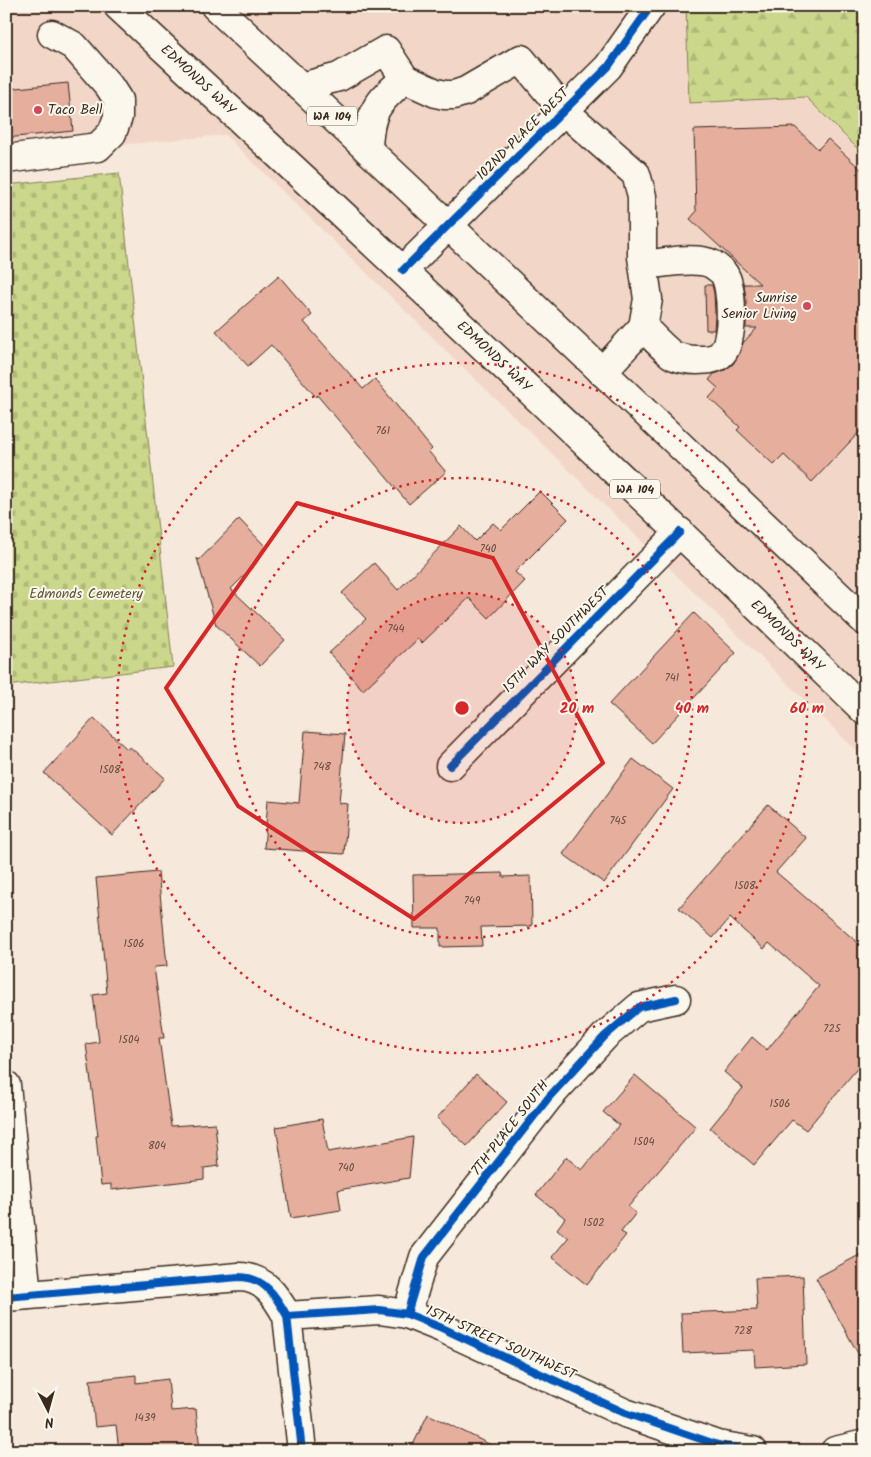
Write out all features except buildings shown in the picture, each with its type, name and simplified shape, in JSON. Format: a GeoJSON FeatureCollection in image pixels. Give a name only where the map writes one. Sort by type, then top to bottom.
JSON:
{"type":"FeatureCollection","features":[{"type":"Feature","properties":{"kind":"street","name":"EDMONDS WAY"},"geometry":{"type":"LineString","coordinates":[[118,6],[403,270],[680,532],[865,711]]}},
{"type":"Feature","properties":{"kind":"street","name":"WA 104"},"geometry":{"type":"LineString","coordinates":[[215,6],[865,621]]}},
{"type":"Feature","properties":{"kind":"street","name":"102ND PLACE WEST"},"geometry":{"type":"LineString","coordinates":[[403,270],[608,67],[651,6]]}},
{"type":"Feature","properties":{"kind":"street"},"geometry":{"type":"LineString","coordinates":[[6,159],[98,147],[112,133],[118,117],[118,100],[109,86],[74,46],[52,34]]}},
{"type":"Feature","properties":{"kind":"street"},"geometry":{"type":"LineString","coordinates":[[300,87],[339,77],[386,50],[405,79],[436,93],[454,95],[466,91],[521,59],[564,111],[636,174],[642,196],[644,265],[648,299],[643,327],[602,372]]}},
{"type":"Feature","properties":{"kind":"street"},"geometry":{"type":"LineString","coordinates":[[368,150],[370,123],[373,113],[379,104],[405,79]]}},
{"type":"Feature","properties":{"kind":"street"},"geometry":{"type":"LineString","coordinates":[[643,327],[672,355],[692,360],[710,360],[722,353],[728,342],[731,325],[730,296],[724,274],[712,264],[697,261],[677,261],[644,265]]}},
{"type":"Feature","properties":{"kind":"street","name":"15TH WAY SOUTHWEST"},"geometry":{"type":"LineString","coordinates":[[450,766],[680,532]]}},
{"type":"Feature","properties":{"kind":"street","name":"7TH PLACE SOUTH"},"geometry":{"type":"LineString","coordinates":[[407,1314],[424,1257],[549,1097],[605,1036],[639,1007],[676,999]]}},
{"type":"Feature","properties":{"kind":"street"},"geometry":{"type":"LineString","coordinates":[[6,1085],[16,1296],[246,1277],[261,1282],[277,1298],[287,1316],[302,1451]]}},
{"type":"Feature","properties":{"kind":"street","name":"15TH STREET SOUTHWEST"},"geometry":{"type":"LineString","coordinates":[[287,1316],[379,1310],[407,1314],[442,1328],[625,1413],[717,1448],[753,1451]]}},
{"type":"Feature","properties":{"kind":"street"},"geometry":{"type":"LineString","coordinates":[[835,1451],[865,1444]]}},
{"type":"Feature","properties":{"kind":"highlighted area"},"geometry":{"type":"Polygon","coordinates":[[[297,503],[493,558],[603,763],[414,919],[238,806],[166,688],[297,503]]]}},
{"type":"Feature","properties":{"kind":"shaded area"},"geometry":{"type":"Polygon","coordinates":[[[6,6],[865,6],[865,759],[225,135],[6,156],[6,6]]]}},
{"type":"Feature","properties":{"kind":"green space"},"geometry":{"type":"Polygon","coordinates":[[[686,6],[865,6],[865,156],[806,97],[689,103],[686,6]]]}},
{"type":"Feature","properties":{"kind":"green space","name":"Edmonds Cemetery"},"geometry":{"type":"Polygon","coordinates":[[[119,173],[173,667],[6,686],[6,185],[119,173]]]}},
{"type":"Feature","properties":{"kind":"cycle path"},"geometry":{"type":"LineString","coordinates":[[403,270],[608,67],[651,6]]}},
{"type":"Feature","properties":{"kind":"cycle path"},"geometry":{"type":"LineString","coordinates":[[450,766],[680,532]]}},
{"type":"Feature","properties":{"kind":"cycle path"},"geometry":{"type":"LineString","coordinates":[[407,1314],[424,1257],[549,1097],[605,1036],[639,1007],[676,999]]}},
{"type":"Feature","properties":{"kind":"cycle path"},"geometry":{"type":"LineString","coordinates":[[6,1297],[239,1277],[256,1280],[274,1295],[287,1316],[302,1451]]}},
{"type":"Feature","properties":{"kind":"cycle path"},"geometry":{"type":"LineString","coordinates":[[287,1316],[379,1310],[407,1314],[442,1328],[625,1413],[718,1445],[753,1451]]}},
{"type":"Feature","properties":{"kind":"place","name":"Taco Bell"},"geometry":{"type":"Point","coordinates":[38,110]}},
{"type":"Feature","properties":{"kind":"place","name":"Sunrise Senior Living"},"geometry":{"type":"Point","coordinates":[807,306]}}]}
